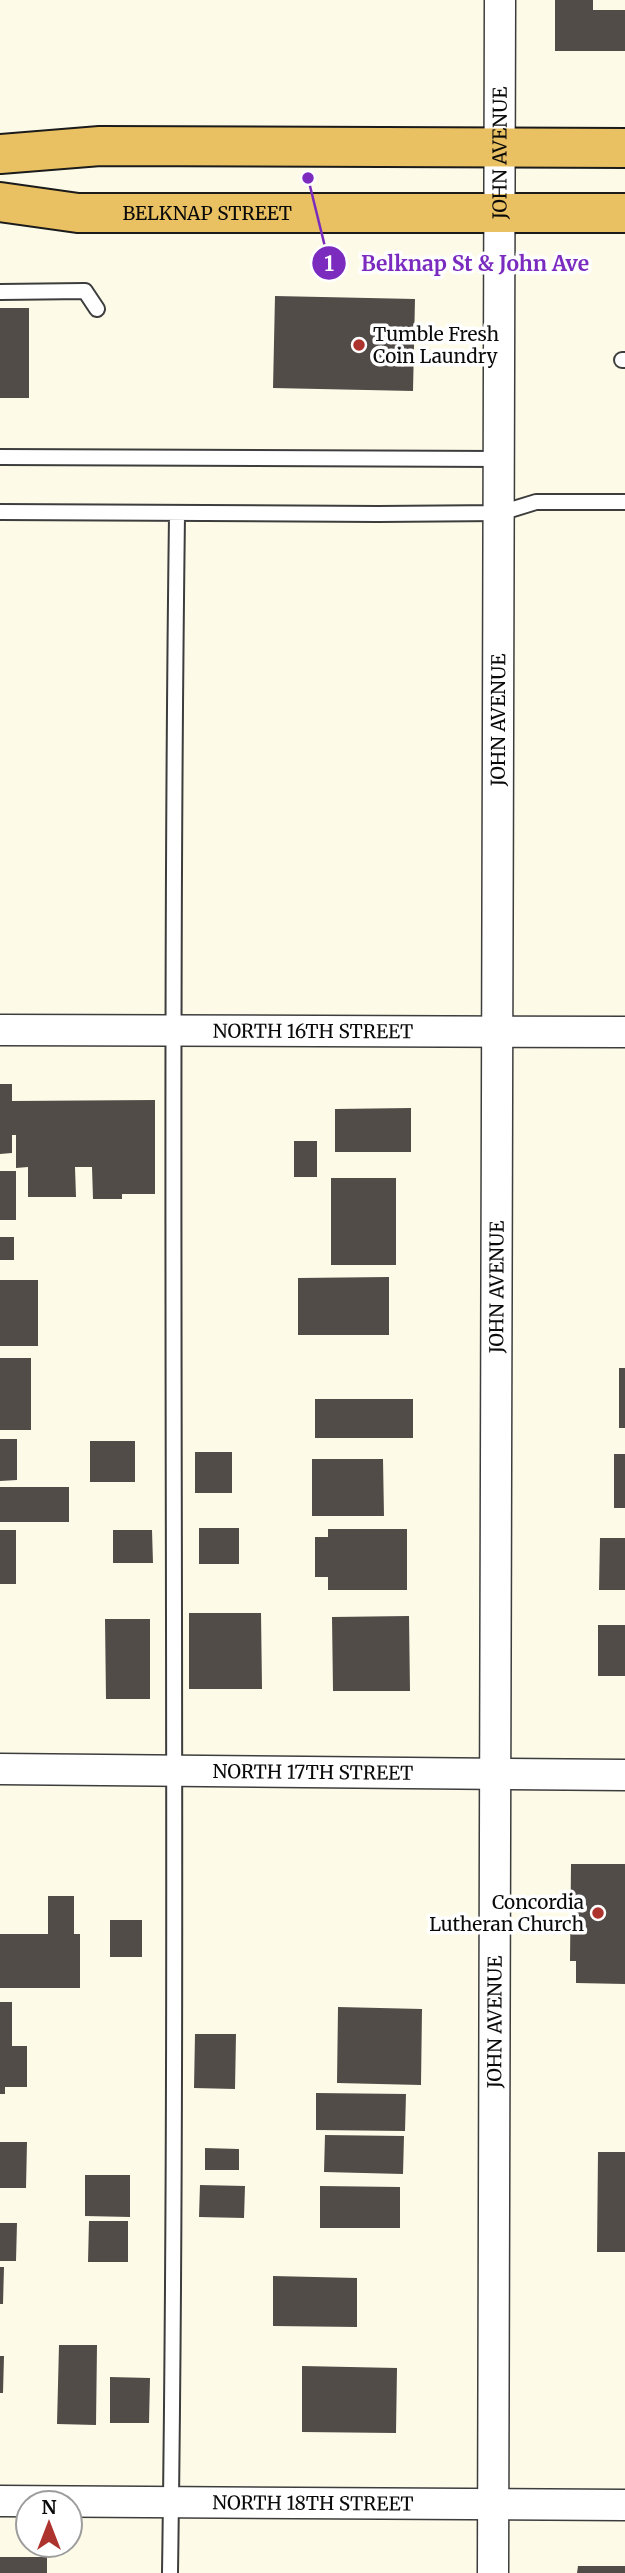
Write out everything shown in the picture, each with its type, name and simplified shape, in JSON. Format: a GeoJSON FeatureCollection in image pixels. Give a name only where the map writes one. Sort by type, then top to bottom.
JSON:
{"type":"FeatureCollection","features":[{"type":"Feature","properties":{"kind":"highway"},"geometry":{"type":"LineString","coordinates":[[0,154],[100,146],[625,148]]}},
{"type":"Feature","properties":{"kind":"highway","name":"BELKNAP STREET"},"geometry":{"type":"LineString","coordinates":[[0,202],[78,213],[625,213]]}},
{"type":"Feature","properties":{"kind":"street","name":"JOHN AVENUE"},"geometry":{"type":"LineString","coordinates":[[493,2573],[500,0]]}},
{"type":"Feature","properties":{"kind":"street","name":"NORTH 16TH STREET"},"geometry":{"type":"LineString","coordinates":[[0,1030],[625,1032]]}},
{"type":"Feature","properties":{"kind":"street","name":"NORTH 17TH STREET"},"geometry":{"type":"LineString","coordinates":[[0,1769],[625,1775]]}},
{"type":"Feature","properties":{"kind":"street","name":"NORTH 18TH STREET"},"geometry":{"type":"LineString","coordinates":[[0,2501],[625,2505]]}},
{"type":"Feature","properties":{"kind":"lane"},"geometry":{"type":"LineString","coordinates":[[0,292],[85,292],[97,309]]}},
{"type":"Feature","properties":{"kind":"lane"},"geometry":{"type":"LineString","coordinates":[[0,457],[500,460]]}},
{"type":"Feature","properties":{"kind":"lane"},"geometry":{"type":"LineString","coordinates":[[0,512],[177,515],[500,513],[536,502],[625,502]]}},
{"type":"Feature","properties":{"kind":"lane"},"geometry":{"type":"LineString","coordinates":[[170,2573],[174,1771],[172,1030],[177,515]]}},
{"type":"Feature","properties":{"kind":"building"},"geometry":{"type":"Polygon","coordinates":[[[555,0],[593,0],[593,10],[625,10],[625,51],[555,51],[555,0]]]}},
{"type":"Feature","properties":{"kind":"building"},"geometry":{"type":"Polygon","coordinates":[[[275,296],[415,299],[413,391],[273,388],[275,296]]]}},
{"type":"Feature","properties":{"kind":"building"},"geometry":{"type":"Polygon","coordinates":[[[0,308],[29,308],[29,398],[0,398],[0,308]]]}},
{"type":"Feature","properties":{"kind":"building"},"geometry":{"type":"Polygon","coordinates":[[[0,1084],[12,1084],[12,1101],[155,1100],[155,1194],[122,1194],[122,1199],[93,1199],[92,1167],[75,1167],[76,1197],[28,1197],[28,1167],[16,1168],[16,1135],[12,1135],[12,1153],[0,1154],[0,1084]]]}},
{"type":"Feature","properties":{"kind":"building"},"geometry":{"type":"Polygon","coordinates":[[[411,1108],[411,1152],[335,1152],[335,1109],[411,1108]]]}},
{"type":"Feature","properties":{"kind":"building"},"geometry":{"type":"Polygon","coordinates":[[[294,1141],[317,1141],[317,1177],[294,1177],[294,1141]]]}},
{"type":"Feature","properties":{"kind":"building"},"geometry":{"type":"Polygon","coordinates":[[[0,1171],[16,1171],[16,1220],[0,1220],[0,1171]]]}},
{"type":"Feature","properties":{"kind":"building"},"geometry":{"type":"Polygon","coordinates":[[[331,1178],[396,1178],[396,1265],[331,1265],[331,1178]]]}},
{"type":"Feature","properties":{"kind":"building"},"geometry":{"type":"Polygon","coordinates":[[[0,1237],[14,1237],[14,1260],[0,1260],[0,1237]]]}},
{"type":"Feature","properties":{"kind":"building"},"geometry":{"type":"Polygon","coordinates":[[[389,1277],[389,1335],[298,1335],[298,1278],[389,1277]]]}},
{"type":"Feature","properties":{"kind":"building"},"geometry":{"type":"Polygon","coordinates":[[[0,1280],[38,1280],[38,1346],[0,1346],[0,1280]]]}},
{"type":"Feature","properties":{"kind":"building"},"geometry":{"type":"Polygon","coordinates":[[[0,1358],[31,1358],[31,1430],[0,1430],[0,1358]]]}},
{"type":"Feature","properties":{"kind":"building"},"geometry":{"type":"Polygon","coordinates":[[[619,1368],[625,1368],[625,1428],[619,1428],[619,1368]]]}},
{"type":"Feature","properties":{"kind":"building"},"geometry":{"type":"Polygon","coordinates":[[[315,1399],[413,1399],[413,1438],[315,1438],[315,1399]]]}},
{"type":"Feature","properties":{"kind":"building"},"geometry":{"type":"Polygon","coordinates":[[[0,1439],[17,1439],[17,1480],[0,1481],[0,1439]]]}},
{"type":"Feature","properties":{"kind":"building"},"geometry":{"type":"Polygon","coordinates":[[[90,1441],[135,1441],[135,1482],[90,1482],[90,1441]]]}},
{"type":"Feature","properties":{"kind":"building"},"geometry":{"type":"Polygon","coordinates":[[[195,1452],[232,1452],[232,1493],[195,1493],[195,1452]]]}},
{"type":"Feature","properties":{"kind":"building"},"geometry":{"type":"Polygon","coordinates":[[[614,1454],[625,1454],[625,1508],[614,1508],[614,1454]]]}},
{"type":"Feature","properties":{"kind":"building"},"geometry":{"type":"Polygon","coordinates":[[[312,1459],[383,1459],[384,1516],[312,1516],[312,1459]]]}},
{"type":"Feature","properties":{"kind":"building"},"geometry":{"type":"Polygon","coordinates":[[[0,1487],[69,1487],[69,1522],[0,1522],[0,1487]]]}},
{"type":"Feature","properties":{"kind":"building"},"geometry":{"type":"Polygon","coordinates":[[[199,1528],[239,1528],[239,1564],[199,1564],[199,1528]]]}},
{"type":"Feature","properties":{"kind":"building"},"geometry":{"type":"Polygon","coordinates":[[[328,1529],[407,1529],[407,1590],[328,1590],[328,1577],[315,1577],[315,1537],[328,1537],[328,1529]]]}},
{"type":"Feature","properties":{"kind":"building"},"geometry":{"type":"Polygon","coordinates":[[[0,1530],[16,1530],[16,1584],[0,1584],[0,1530]]]}},
{"type":"Feature","properties":{"kind":"building"},"geometry":{"type":"Polygon","coordinates":[[[113,1530],[152,1530],[153,1563],[113,1563],[113,1530]]]}},
{"type":"Feature","properties":{"kind":"building"},"geometry":{"type":"Polygon","coordinates":[[[600,1538],[625,1538],[625,1590],[599,1590],[600,1538]]]}},
{"type":"Feature","properties":{"kind":"building"},"geometry":{"type":"Polygon","coordinates":[[[189,1613],[261,1613],[262,1689],[189,1689],[189,1613]]]}},
{"type":"Feature","properties":{"kind":"building"},"geometry":{"type":"Polygon","coordinates":[[[409,1616],[410,1691],[333,1691],[332,1617],[409,1616]]]}},
{"type":"Feature","properties":{"kind":"building"},"geometry":{"type":"Polygon","coordinates":[[[105,1619],[150,1619],[150,1699],[106,1699],[105,1619]]]}},
{"type":"Feature","properties":{"kind":"building"},"geometry":{"type":"Polygon","coordinates":[[[598,1625],[625,1625],[625,1676],[598,1676],[598,1625]]]}},
{"type":"Feature","properties":{"kind":"building","name":"Concordia Lutheran Church"},"geometry":{"type":"Polygon","coordinates":[[[571,1864],[625,1864],[625,1984],[576,1983],[576,1961],[570,1961],[571,1864]]]}},
{"type":"Feature","properties":{"kind":"building"},"geometry":{"type":"Polygon","coordinates":[[[48,1896],[74,1896],[74,1934],[80,1934],[80,1988],[0,1988],[0,1934],[48,1934],[48,1896]]]}},
{"type":"Feature","properties":{"kind":"building"},"geometry":{"type":"Polygon","coordinates":[[[110,1920],[142,1920],[142,1957],[110,1957],[110,1920]]]}},
{"type":"Feature","properties":{"kind":"building"},"geometry":{"type":"Polygon","coordinates":[[[0,2002],[12,2002],[12,2046],[27,2046],[27,2087],[5,2087],[5,2094],[0,2094],[0,2002]]]}},
{"type":"Feature","properties":{"kind":"building"},"geometry":{"type":"Polygon","coordinates":[[[338,2007],[422,2009],[421,2085],[337,2083],[338,2007]]]}},
{"type":"Feature","properties":{"kind":"building"},"geometry":{"type":"Polygon","coordinates":[[[195,2034],[236,2034],[235,2089],[194,2088],[195,2034]]]}},
{"type":"Feature","properties":{"kind":"building"},"geometry":{"type":"Polygon","coordinates":[[[316,2093],[406,2094],[405,2131],[316,2130],[316,2093]]]}},
{"type":"Feature","properties":{"kind":"building"},"geometry":{"type":"Polygon","coordinates":[[[325,2135],[404,2136],[403,2174],[324,2172],[325,2135]]]}},
{"type":"Feature","properties":{"kind":"building"},"geometry":{"type":"Polygon","coordinates":[[[0,2142],[27,2142],[26,2188],[0,2188],[0,2142]]]}},
{"type":"Feature","properties":{"kind":"building"},"geometry":{"type":"Polygon","coordinates":[[[205,2148],[239,2149],[239,2170],[205,2170],[205,2148]]]}},
{"type":"Feature","properties":{"kind":"building"},"geometry":{"type":"Polygon","coordinates":[[[598,2152],[625,2152],[625,2252],[597,2252],[598,2152]]]}},
{"type":"Feature","properties":{"kind":"building"},"geometry":{"type":"Polygon","coordinates":[[[85,2175],[130,2175],[130,2217],[85,2216],[85,2175]]]}},
{"type":"Feature","properties":{"kind":"building"},"geometry":{"type":"Polygon","coordinates":[[[200,2185],[245,2186],[244,2218],[199,2217],[200,2185]]]}},
{"type":"Feature","properties":{"kind":"building"},"geometry":{"type":"Polygon","coordinates":[[[320,2186],[400,2187],[400,2228],[320,2228],[320,2186]]]}},
{"type":"Feature","properties":{"kind":"building"},"geometry":{"type":"Polygon","coordinates":[[[89,2221],[128,2221],[128,2262],[88,2262],[89,2221]]]}},
{"type":"Feature","properties":{"kind":"building"},"geometry":{"type":"Polygon","coordinates":[[[0,2223],[17,2223],[16,2261],[0,2261],[0,2223]]]}},
{"type":"Feature","properties":{"kind":"building"},"geometry":{"type":"Polygon","coordinates":[[[0,2267],[4,2267],[3,2304],[0,2304],[0,2267]]]}},
{"type":"Feature","properties":{"kind":"building"},"geometry":{"type":"Polygon","coordinates":[[[273,2276],[357,2278],[357,2327],[273,2326],[273,2276]]]}},
{"type":"Feature","properties":{"kind":"building"},"geometry":{"type":"Polygon","coordinates":[[[59,2345],[97,2345],[96,2425],[57,2424],[59,2345]]]}},
{"type":"Feature","properties":{"kind":"building"},"geometry":{"type":"Polygon","coordinates":[[[0,2356],[4,2356],[3,2393],[0,2393],[0,2356]]]}},
{"type":"Feature","properties":{"kind":"building"},"geometry":{"type":"Polygon","coordinates":[[[302,2366],[397,2368],[396,2433],[302,2432],[302,2366]]]}},
{"type":"Feature","properties":{"kind":"building"},"geometry":{"type":"Polygon","coordinates":[[[110,2377],[150,2378],[149,2423],[110,2423],[110,2377]]]}},
{"type":"Feature","properties":{"kind":"building"},"geometry":{"type":"Polygon","coordinates":[[[0,2557],[47,2559],[47,2573],[0,2573],[0,2557]]]}},
{"type":"Feature","properties":{"kind":"building"},"geometry":{"type":"Polygon","coordinates":[[[578,2566],[625,2566],[625,2573],[577,2573],[578,2566]]]}},
{"type":"Feature","properties":{"kind":"place","name":"Belknap St & John Ave"},"geometry":{"type":"Point","coordinates":[308,178]}},
{"type":"Feature","properties":{"kind":"place","name":"Tumble Fresh Coin Laundry"},"geometry":{"type":"Point","coordinates":[359,345]}},
{"type":"Feature","properties":{"kind":"place","name":"Concordia Lutheran Church"},"geometry":{"type":"Point","coordinates":[598,1913]}}]}
